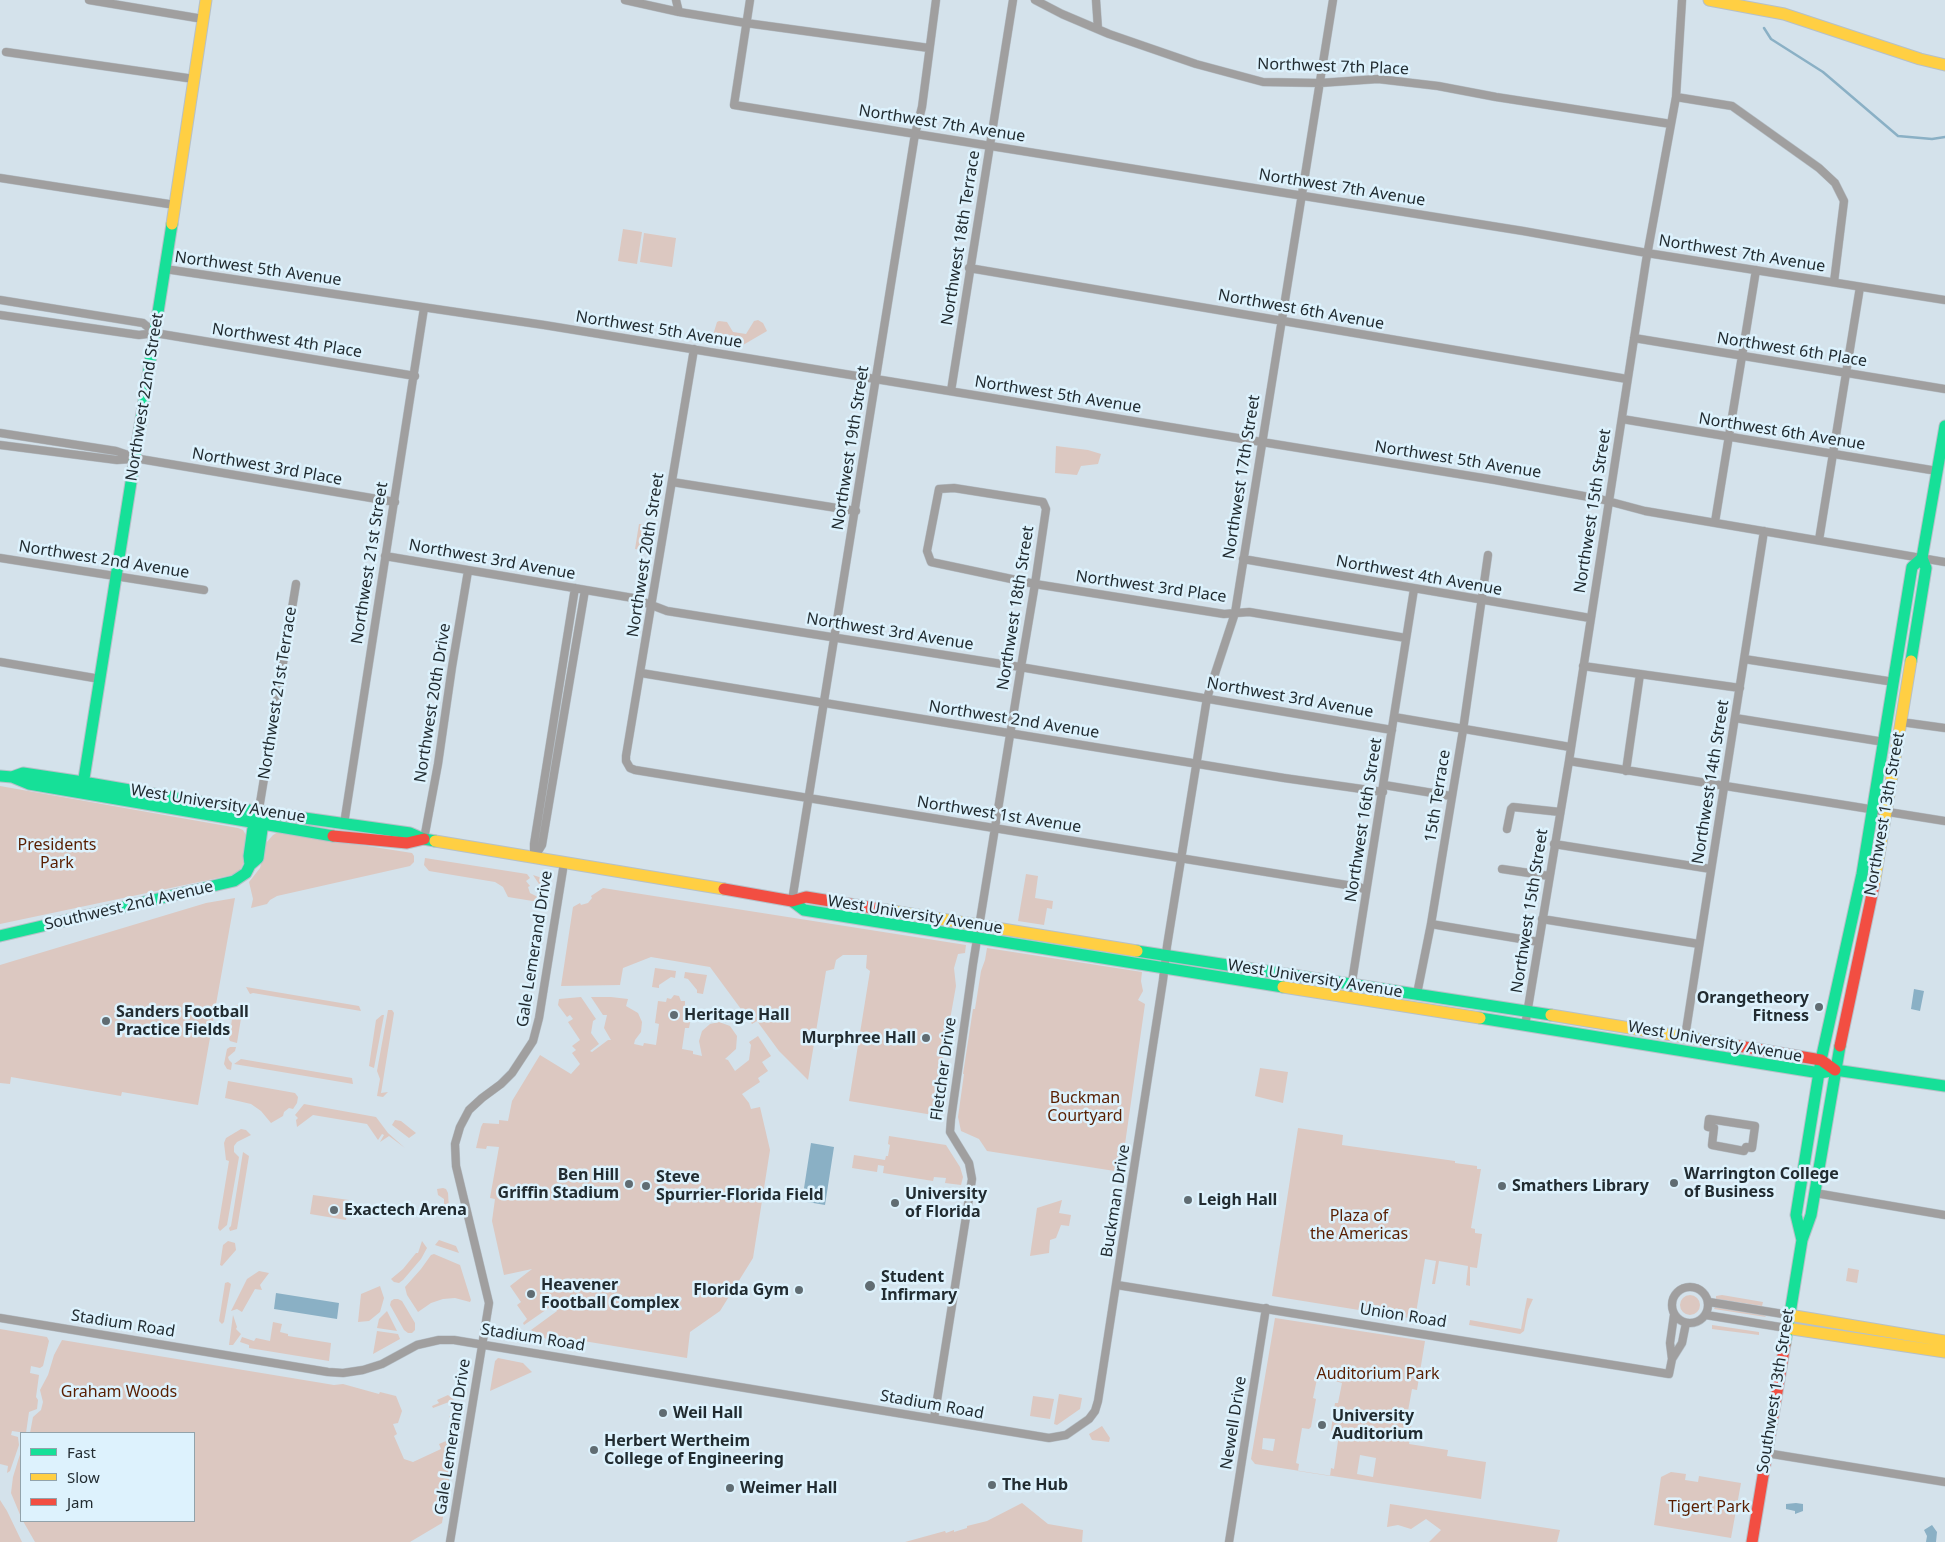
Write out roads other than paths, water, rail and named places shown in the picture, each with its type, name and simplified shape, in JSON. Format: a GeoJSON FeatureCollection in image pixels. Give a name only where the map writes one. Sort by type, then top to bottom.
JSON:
{"type":"FeatureCollection","features":[{"type":"Feature","properties":{"kind":"main road","name":"Northwest 22nd Street"},"geometry":{"type":"LineString","coordinates":[[82,788],[156,333],[206,0]]}},
{"type":"Feature","properties":{"kind":"main road"},"geometry":{"type":"LineString","coordinates":[[1709,0],[1784,14],[1920,59],[1945,64]]}},
{"type":"Feature","properties":{"kind":"main road","name":"Northwest 13th Street"},"geometry":{"type":"LineString","coordinates":[[1835,1070],[1864,938],[1887,811],[1926,568],[1922,558],[1945,428]]}},
{"type":"Feature","properties":{"kind":"main road","name":"Northwest 13th Street"},"geometry":{"type":"LineString","coordinates":[[1822,1060],[1853,919],[1873,809],[1912,567],[1922,558]]}},
{"type":"Feature","properties":{"kind":"main road","name":"West University Avenue"},"geometry":{"type":"LineString","coordinates":[[0,776],[12,777],[29,784],[82,788],[259,814],[410,833],[424,839],[792,901],[806,897],[979,931],[1166,961],[1350,997],[1525,1026],[1820,1073],[1835,1070],[1945,1086]]}},
{"type":"Feature","properties":{"kind":"main road","name":"West University Avenue"},"geometry":{"type":"LineString","coordinates":[[259,814],[342,837],[406,843],[424,839]]}},
{"type":"Feature","properties":{"kind":"main road","name":"Southwest 2nd Avenue"},"geometry":{"type":"LineString","coordinates":[[0,936],[230,882],[246,873],[250,865],[249,856],[259,814]]}},
{"type":"Feature","properties":{"kind":"main road","name":"West University Avenue"},"geometry":{"type":"LineString","coordinates":[[1166,961],[1352,984],[1527,1011],[1822,1060],[1835,1070]]}},
{"type":"Feature","properties":{"kind":"main road","name":"Southwest 13th Street"},"geometry":{"type":"LineString","coordinates":[[1802,1240],[1796,1215],[1822,1060]]}},
{"type":"Feature","properties":{"kind":"main road","name":"Southwest 13th Street"},"geometry":{"type":"LineString","coordinates":[[1752,1542],[1788,1314],[1802,1240],[1811,1215],[1835,1070]]}},
{"type":"Feature","properties":{"kind":"main road"},"geometry":{"type":"LineString","coordinates":[[1788,1314],[1945,1341]]}},
{"type":"Feature","properties":{"kind":"main road"},"geometry":{"type":"LineString","coordinates":[[1786,1328],[1945,1352]]}},
{"type":"Feature","properties":{"kind":"street"},"geometry":{"type":"LineString","coordinates":[[89,0],[203,18]]}},
{"type":"Feature","properties":{"kind":"street"},"geometry":{"type":"LineString","coordinates":[[625,0],[679,12],[746,23],[929,48]]}},
{"type":"Feature","properties":{"kind":"street"},"geometry":{"type":"LineString","coordinates":[[676,0],[679,12]]}},
{"type":"Feature","properties":{"kind":"street"},"geometry":{"type":"LineString","coordinates":[[746,23],[750,0]]}},
{"type":"Feature","properties":{"kind":"street","name":"Northwest 19th Street"},"geometry":{"type":"LineString","coordinates":[[792,901],[915,134],[922,106],[936,0]]}},
{"type":"Feature","properties":{"kind":"street","name":"Northwest 18th Terrace"},"geometry":{"type":"LineString","coordinates":[[951,391],[969,268],[1014,0]]}},
{"type":"Feature","properties":{"kind":"street","name":"Northwest 7th Place"},"geometry":{"type":"LineString","coordinates":[[1035,0],[1098,29],[1196,64],[1263,82],[1320,83],[1378,79],[1438,86],[1670,124]]}},
{"type":"Feature","properties":{"kind":"street"},"geometry":{"type":"LineString","coordinates":[[1096,0],[1098,29]]}},
{"type":"Feature","properties":{"kind":"street","name":"Northwest 17th Street"},"geometry":{"type":"LineString","coordinates":[[1166,961],[1180,859],[1208,698],[1235,613],[1333,0]]}},
{"type":"Feature","properties":{"kind":"street","name":"Northwest 15th Street"},"geometry":{"type":"LineString","coordinates":[[1525,1026],[1569,760],[1647,253],[1676,97],[1682,0]]}},
{"type":"Feature","properties":{"kind":"street","name":"Northwest 7th Avenue"},"geometry":{"type":"LineString","coordinates":[[746,23],[734,105],[1945,300]]}},
{"type":"Feature","properties":{"kind":"street"},"geometry":{"type":"LineString","coordinates":[[6,52],[194,79]]}},
{"type":"Feature","properties":{"kind":"street"},"geometry":{"type":"LineString","coordinates":[[1676,97],[1732,106],[1819,168],[1835,183],[1844,201],[1834,282]]}},
{"type":"Feature","properties":{"kind":"street"},"geometry":{"type":"LineString","coordinates":[[0,178],[175,205]]}},
{"type":"Feature","properties":{"kind":"street","name":"Northwest 6th Avenue"},"geometry":{"type":"LineString","coordinates":[[969,268],[1628,379]]}},
{"type":"Feature","properties":{"kind":"street","name":"Northwest 5th Avenue"},"geometry":{"type":"LineString","coordinates":[[165,269],[694,349],[1551,489],[1645,511],[1945,562]]}},
{"type":"Feature","properties":{"kind":"street"},"geometry":{"type":"LineString","coordinates":[[1715,522],[1756,270]]}},
{"type":"Feature","properties":{"kind":"street"},"geometry":{"type":"LineString","coordinates":[[1819,540],[1860,287]]}},
{"type":"Feature","properties":{"kind":"street","name":"Northwest 4th Place"},"geometry":{"type":"LineString","coordinates":[[0,300],[142,323],[156,333]]}},
{"type":"Feature","properties":{"kind":"street","name":"Northwest 21st Street"},"geometry":{"type":"LineString","coordinates":[[344,824],[415,376],[424,308]]}},
{"type":"Feature","properties":{"kind":"street","name":"Northwest 4th Place"},"geometry":{"type":"LineString","coordinates":[[0,315],[139,334],[156,333],[415,376]]}},
{"type":"Feature","properties":{"kind":"street","name":"Northwest 6th Place"},"geometry":{"type":"LineString","coordinates":[[1634,338],[1945,389]]}},
{"type":"Feature","properties":{"kind":"street","name":"Northwest 20th Street"},"geometry":{"type":"LineString","coordinates":[[628,766],[626,756],[694,349]]}},
{"type":"Feature","properties":{"kind":"street","name":"Northwest 6th Avenue"},"geometry":{"type":"LineString","coordinates":[[1622,419],[1937,471]]}},
{"type":"Feature","properties":{"kind":"street","name":"Northwest 3rd Place"},"geometry":{"type":"LineString","coordinates":[[0,433],[116,451],[135,458],[395,502]]}},
{"type":"Feature","properties":{"kind":"street","name":"Northwest 3rd Place"},"geometry":{"type":"LineString","coordinates":[[0,445],[117,460],[135,458]]}},
{"type":"Feature","properties":{"kind":"street"},"geometry":{"type":"LineString","coordinates":[[672,482],[856,511]]}},
{"type":"Feature","properties":{"kind":"street","name":"Northwest 3rd Place"},"geometry":{"type":"LineString","coordinates":[[1044,502],[954,488],[939,489],[928,555],[931,562],[1035,584],[1224,614],[1249,612],[1406,638]]}},
{"type":"Feature","properties":{"kind":"street","name":"Northwest 18th Street"},"geometry":{"type":"LineString","coordinates":[[979,931],[1035,584],[1046,509],[1044,502]]}},
{"type":"Feature","properties":{"kind":"street","name":"Northwest 14th Street"},"geometry":{"type":"LineString","coordinates":[[1685,1037],[1764,531]]}},
{"type":"Feature","properties":{"kind":"street","name":"15th Terrace"},"geometry":{"type":"LineString","coordinates":[[1417,994],[1431,924],[1463,730],[1488,555]]}},
{"type":"Feature","properties":{"kind":"street","name":"Northwest 3rd Avenue"},"geometry":{"type":"LineString","coordinates":[[385,556],[633,598],[667,611],[1022,667],[1392,730]]}},
{"type":"Feature","properties":{"kind":"street","name":"Northwest 2nd Avenue"},"geometry":{"type":"LineString","coordinates":[[0,558],[204,590]]}},
{"type":"Feature","properties":{"kind":"street","name":"Northwest 4th Avenue"},"geometry":{"type":"LineString","coordinates":[[1243,559],[1481,601],[1590,618]]}},
{"type":"Feature","properties":{"kind":"street","name":"Northwest 20th Drive"},"geometry":{"type":"LineString","coordinates":[[424,839],[438,764],[468,571]]}},
{"type":"Feature","properties":{"kind":"street","name":"Northwest 21st Terrace"},"geometry":{"type":"LineString","coordinates":[[259,814],[296,584]]}},
{"type":"Feature","properties":{"kind":"street"},"geometry":{"type":"LineString","coordinates":[[534,858],[534,844],[575,588]]}},
{"type":"Feature","properties":{"kind":"street","name":"Northwest 16th Street"},"geometry":{"type":"LineString","coordinates":[[1350,997],[1414,589]]}},
{"type":"Feature","properties":{"kind":"street"},"geometry":{"type":"LineString","coordinates":[[534,858],[542,845],[585,590]]}},
{"type":"Feature","properties":{"kind":"street"},"geometry":{"type":"LineString","coordinates":[[565,654],[575,655]]}},
{"type":"Feature","properties":{"kind":"street"},"geometry":{"type":"LineString","coordinates":[[1744,659],[1894,682]]}},
{"type":"Feature","properties":{"kind":"street"},"geometry":{"type":"LineString","coordinates":[[0,662],[100,679]]}},
{"type":"Feature","properties":{"kind":"street"},"geometry":{"type":"LineString","coordinates":[[1583,666],[1740,688]]}},
{"type":"Feature","properties":{"kind":"street","name":"Northwest 2nd Avenue"},"geometry":{"type":"LineString","coordinates":[[641,673],[1198,764],[1383,789],[1451,796]]}},
{"type":"Feature","properties":{"kind":"street"},"geometry":{"type":"LineString","coordinates":[[1626,771],[1640,674]]}},
{"type":"Feature","properties":{"kind":"street","name":"Northwest 3rd Avenue"},"geometry":{"type":"LineString","coordinates":[[1394,717],[1570,747]]}},
{"type":"Feature","properties":{"kind":"street"},"geometry":{"type":"LineString","coordinates":[[1735,718],[1884,742]]}},
{"type":"Feature","properties":{"kind":"street"},"geometry":{"type":"LineString","coordinates":[[554,719],[564,720]]}},
{"type":"Feature","properties":{"kind":"street"},"geometry":{"type":"LineString","coordinates":[[1901,722],[1945,728]]}},
{"type":"Feature","properties":{"kind":"street"},"geometry":{"type":"LineString","coordinates":[[1569,760],[1626,771],[1945,821]]}},
{"type":"Feature","properties":{"kind":"street","name":"Northwest 1st Avenue"},"geometry":{"type":"LineString","coordinates":[[628,766],[635,770],[1358,887],[1366,890]]}},
{"type":"Feature","properties":{"kind":"street"},"geometry":{"type":"LineString","coordinates":[[1507,829],[1511,809],[1514,806],[1560,812]]}},
{"type":"Feature","properties":{"kind":"street"},"geometry":{"type":"LineString","coordinates":[[1554,844],[1711,869]]}},
{"type":"Feature","properties":{"kind":"street","name":"Gale Lemerand Drive"},"geometry":{"type":"LineString","coordinates":[[450,1542],[489,1300],[456,1166],[455,1144],[460,1127],[469,1110],[512,1073],[533,1041],[539,1018],[564,863]]}},
{"type":"Feature","properties":{"kind":"street"},"geometry":{"type":"LineString","coordinates":[[1502,869],[1549,876]]}},
{"type":"Feature","properties":{"kind":"street"},"geometry":{"type":"LineString","coordinates":[[1542,919],[1699,944]]}},
{"type":"Feature","properties":{"kind":"street"},"geometry":{"type":"LineString","coordinates":[[1431,924],[1539,942]]}},
{"type":"Feature","properties":{"kind":"street","name":"Fletcher Drive"},"geometry":{"type":"LineString","coordinates":[[934,1419],[972,1179],[969,1163],[950,1132],[979,931]]}},
{"type":"Feature","properties":{"kind":"street","name":"Buckman Drive"},"geometry":{"type":"LineString","coordinates":[[1066,1435],[1086,1422],[1097,1406],[1166,961]]}},
{"type":"Feature","properties":{"kind":"street"},"geometry":{"type":"LineString","coordinates":[[1709,1119],[1756,1126],[1752,1148],[1746,1147],[1744,1151],[1712,1145],[1714,1128],[1708,1127],[1709,1119]]}},
{"type":"Feature","properties":{"kind":"street"},"geometry":{"type":"LineString","coordinates":[[1814,1193],[1945,1215]]}},
{"type":"Feature","properties":{"kind":"street","name":"Union Road"},"geometry":{"type":"LineString","coordinates":[[1117,1285],[1670,1374],[1672,1359],[1682,1343],[1686,1323]]}},
{"type":"Feature","properties":{"kind":"street"},"geometry":{"type":"LineString","coordinates":[[1672,1359],[1670,1343],[1674,1315],[1672,1307],[1674,1298],[1684,1288],[1698,1289],[1705,1295],[1708,1302],[1706,1315],[1697,1322],[1686,1323],[1674,1315]]}},
{"type":"Feature","properties":{"kind":"street"},"geometry":{"type":"LineString","coordinates":[[1708,1302],[1788,1314]]}},
{"type":"Feature","properties":{"kind":"street","name":"Newell Drive"},"geometry":{"type":"LineString","coordinates":[[1229,1542],[1266,1308]]}},
{"type":"Feature","properties":{"kind":"street"},"geometry":{"type":"LineString","coordinates":[[1706,1315],[1786,1328]]}},
{"type":"Feature","properties":{"kind":"street","name":"Stadium Road"},"geometry":{"type":"LineString","coordinates":[[0,1318],[337,1373],[359,1371],[376,1366],[417,1345],[432,1341],[446,1339],[483,1343],[1049,1438],[1066,1435]]}},
{"type":"Feature","properties":{"kind":"street"},"geometry":{"type":"LineString","coordinates":[[1766,1453],[1945,1482]]}},
{"type":"Feature","properties":{"kind":"water"},"geometry":{"type":"Polygon","coordinates":[[[1914,989],[1924,991],[1920,1011],[1911,1009],[1914,989]]]}},
{"type":"Feature","properties":{"kind":"water"},"geometry":{"type":"Polygon","coordinates":[[[811,1143],[834,1147],[825,1205],[802,1201],[811,1143]]]}},
{"type":"Feature","properties":{"kind":"water"},"geometry":{"type":"Polygon","coordinates":[[[276,1293],[339,1303],[337,1319],[274,1309],[276,1293]]]}},
{"type":"Feature","properties":{"kind":"water"},"geometry":{"type":"Polygon","coordinates":[[[1786,1504],[1803,1504],[1803,1511],[1795,1514],[1795,1511],[1786,1509],[1786,1504]]]}},
{"type":"Feature","properties":{"kind":"water"},"geometry":{"type":"Polygon","coordinates":[[[1932,1525],[1937,1532],[1936,1542],[1926,1542],[1927,1536],[1924,1530],[1932,1525]]]}},
{"type":"Feature","properties":{"kind":"waterway"},"geometry":{"type":"LineString","coordinates":[[1764,28],[1771,39],[1823,72],[1898,136],[1932,139],[1945,137]]}},
{"type":"Feature","properties":{"kind":"place","name":"Orangetheory Fitness"},"geometry":{"type":"Point","coordinates":[1819,1007]}},
{"type":"Feature","properties":{"kind":"place","name":"Heritage Hall"},"geometry":{"type":"Point","coordinates":[674,1015]}},
{"type":"Feature","properties":{"kind":"place","name":"Sanders Football Practice Fields"},"geometry":{"type":"Point","coordinates":[106,1021]}},
{"type":"Feature","properties":{"kind":"place","name":"Murphree Hall"},"geometry":{"type":"Point","coordinates":[926,1038]}},
{"type":"Feature","properties":{"kind":"place","name":"Warrington College of Business"},"geometry":{"type":"Point","coordinates":[1674,1183]}},
{"type":"Feature","properties":{"kind":"place","name":"Ben Hill Griffin Stadium"},"geometry":{"type":"Point","coordinates":[629,1184]}},
{"type":"Feature","properties":{"kind":"place","name":"Steve Spurrier-Florida Field"},"geometry":{"type":"Point","coordinates":[646,1186]}},
{"type":"Feature","properties":{"kind":"place","name":"Smathers Library"},"geometry":{"type":"Point","coordinates":[1502,1186]}},
{"type":"Feature","properties":{"kind":"place","name":"Leigh Hall"},"geometry":{"type":"Point","coordinates":[1188,1200]}},
{"type":"Feature","properties":{"kind":"place","name":"University of Florida"},"geometry":{"type":"Point","coordinates":[895,1203]}},
{"type":"Feature","properties":{"kind":"place","name":"Exactech Arena"},"geometry":{"type":"Point","coordinates":[334,1210]}},
{"type":"Feature","properties":{"kind":"place","name":"Student Infirmary"},"geometry":{"type":"Point","coordinates":[870,1286]}},
{"type":"Feature","properties":{"kind":"place","name":"Florida Gym"},"geometry":{"type":"Point","coordinates":[799,1290]}},
{"type":"Feature","properties":{"kind":"place","name":"Heavener Football Complex"},"geometry":{"type":"Point","coordinates":[531,1294]}},
{"type":"Feature","properties":{"kind":"place","name":"Weil Hall"},"geometry":{"type":"Point","coordinates":[663,1413]}},
{"type":"Feature","properties":{"kind":"place","name":"University Auditorium"},"geometry":{"type":"Point","coordinates":[1322,1425]}},
{"type":"Feature","properties":{"kind":"place","name":"Herbert Wertheim College of Engineering"},"geometry":{"type":"Point","coordinates":[594,1450]}},
{"type":"Feature","properties":{"kind":"place","name":"The Hub"},"geometry":{"type":"Point","coordinates":[992,1485]}},
{"type":"Feature","properties":{"kind":"place","name":"Weimer Hall"},"geometry":{"type":"Point","coordinates":[730,1488]}},
{"type":"Feature","properties":{"kind":"park label","name":"Presidents Park"},"geometry":{"type":"Point","coordinates":[57,854]}},
{"type":"Feature","properties":{"kind":"park label","name":"Buckman Courtyard"},"geometry":{"type":"Point","coordinates":[1085,1107]}},
{"type":"Feature","properties":{"kind":"park label","name":"Plaza of the Americas"},"geometry":{"type":"Point","coordinates":[1359,1225]}},
{"type":"Feature","properties":{"kind":"park label","name":"Auditorium Park"},"geometry":{"type":"Point","coordinates":[1378,1374]}},
{"type":"Feature","properties":{"kind":"park label","name":"Graham Woods"},"geometry":{"type":"Point","coordinates":[119,1392]}},
{"type":"Feature","properties":{"kind":"park label","name":"Tigert Park"},"geometry":{"type":"Point","coordinates":[1709,1507]}}]}
